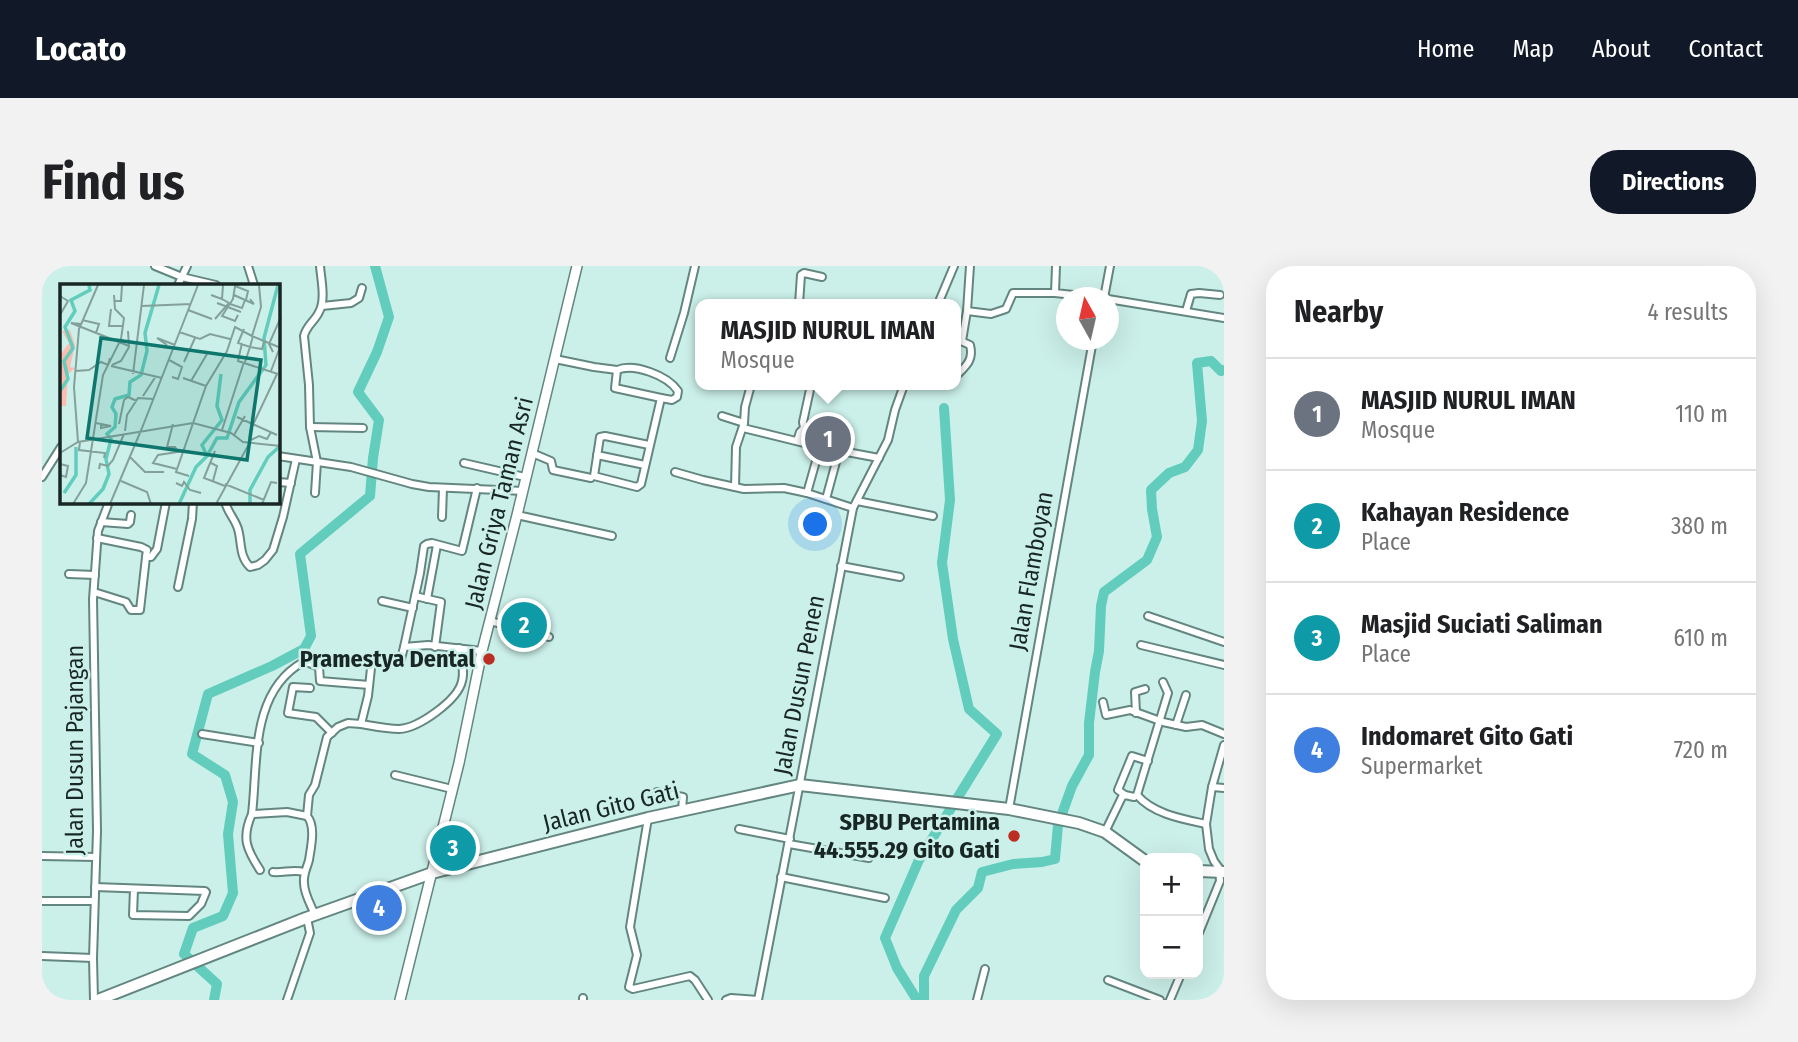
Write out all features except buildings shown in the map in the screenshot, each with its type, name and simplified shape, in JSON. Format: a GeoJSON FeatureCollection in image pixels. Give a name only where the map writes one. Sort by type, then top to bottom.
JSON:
{"type":"FeatureCollection","features":[{"type":"Feature","properties":{"kind":"main road","name":"Jalan Gito Gati"},"geometry":{"type":"LineString","coordinates":[[96,1000],[432,873],[648,818],[800,785],[1009,809],[1079,823],[1105,832],[1140,856]]}},
{"type":"Feature","properties":{"kind":"main road"},"geometry":{"type":"LineString","coordinates":[[1203,870],[1222,868]]}},
{"type":"Feature","properties":{"kind":"street"},"geometry":{"type":"LineString","coordinates":[[155,266],[182,277],[212,284]]}},
{"type":"Feature","properties":{"kind":"street"},"geometry":{"type":"LineString","coordinates":[[178,284],[187,266]]}},
{"type":"Feature","properties":{"kind":"street"},"geometry":{"type":"LineString","coordinates":[[248,266],[254,284]]}},
{"type":"Feature","properties":{"kind":"street"},"geometry":{"type":"LineString","coordinates":[[315,493],[317,462],[310,427],[304,335],[322,306],[320,266]]}},
{"type":"Feature","properties":{"kind":"street","name":"Jalan Griya Taman Asri"},"geometry":{"type":"LineString","coordinates":[[400,1000],[577,266]]}},
{"type":"Feature","properties":{"kind":"street"},"geometry":{"type":"LineString","coordinates":[[670,358],[695,266]]}},
{"type":"Feature","properties":{"kind":"street"},"geometry":{"type":"LineString","coordinates":[[940,299],[954,266]]}},
{"type":"Feature","properties":{"kind":"street"},"geometry":{"type":"LineString","coordinates":[[961,333],[967,311],[970,266]]}},
{"type":"Feature","properties":{"kind":"street"},"geometry":{"type":"LineString","coordinates":[[967,311],[991,314],[1006,309],[1013,293],[1055,293],[1056,266]]}},
{"type":"Feature","properties":{"kind":"street"},"geometry":{"type":"LineString","coordinates":[[1105,287],[1110,266]]}},
{"type":"Feature","properties":{"kind":"street"},"geometry":{"type":"LineString","coordinates":[[799,299],[801,275],[804,273],[822,277]]}},
{"type":"Feature","properties":{"kind":"street"},"geometry":{"type":"LineString","coordinates":[[322,306],[351,303],[359,298],[362,288]]}},
{"type":"Feature","properties":{"kind":"street"},"geometry":{"type":"LineString","coordinates":[[1186,311],[1191,294],[1220,295]]}},
{"type":"Feature","properties":{"kind":"street"},"geometry":{"type":"LineString","coordinates":[[1119,301],[1224,318]]}},
{"type":"Feature","properties":{"kind":"street"},"geometry":{"type":"LineString","coordinates":[[961,341],[970,345],[971,358],[961,371]]}},
{"type":"Feature","properties":{"kind":"street","name":"Jalan Flamboyan"},"geometry":{"type":"LineString","coordinates":[[1009,809],[1091,350]]}},
{"type":"Feature","properties":{"kind":"street"},"geometry":{"type":"LineString","coordinates":[[555,359],[594,367],[650,372],[665,379],[678,391],[677,397],[673,400],[615,388],[617,370]]}},
{"type":"Feature","properties":{"kind":"street"},"geometry":{"type":"LineString","coordinates":[[735,487],[736,447],[744,425],[748,390]]}},
{"type":"Feature","properties":{"kind":"street"},"geometry":{"type":"LineString","coordinates":[[797,441],[804,428],[810,390]]}},
{"type":"Feature","properties":{"kind":"street","name":"Jalan Dusun Penen"},"geometry":{"type":"LineString","coordinates":[[758,1000],[812,713],[855,505],[888,440],[902,390]]}},
{"type":"Feature","properties":{"kind":"street"},"geometry":{"type":"LineString","coordinates":[[649,445],[603,436],[599,439],[594,476],[637,487],[642,483],[661,398]]}},
{"type":"Feature","properties":{"kind":"street"},"geometry":{"type":"LineString","coordinates":[[722,416],[797,441],[878,458]]}},
{"type":"Feature","properties":{"kind":"street"},"geometry":{"type":"LineString","coordinates":[[310,427],[363,428]]}},
{"type":"Feature","properties":{"kind":"street"},"geometry":{"type":"LineString","coordinates":[[807,493],[820,447]]}},
{"type":"Feature","properties":{"kind":"street"},"geometry":{"type":"LineString","coordinates":[[42,477],[60,449]]}},
{"type":"Feature","properties":{"kind":"street"},"geometry":{"type":"LineString","coordinates":[[826,499],[839,450]]}},
{"type":"Feature","properties":{"kind":"street"},"geometry":{"type":"LineString","coordinates":[[532,453],[551,461],[553,470],[591,478]]}},
{"type":"Feature","properties":{"kind":"street"},"geometry":{"type":"LineString","coordinates":[[597,455],[645,465]]}},
{"type":"Feature","properties":{"kind":"street"},"geometry":{"type":"LineString","coordinates":[[280,456],[351,467],[412,484],[523,491]]}},
{"type":"Feature","properties":{"kind":"street"},"geometry":{"type":"LineString","coordinates":[[226,504],[239,531],[244,560],[250,567],[258,565],[273,550],[296,458]]}},
{"type":"Feature","properties":{"kind":"street"},"geometry":{"type":"LineString","coordinates":[[464,463],[525,477]]}},
{"type":"Feature","properties":{"kind":"street"},"geometry":{"type":"LineString","coordinates":[[675,472],[735,487],[777,487],[855,505],[933,516]]}},
{"type":"Feature","properties":{"kind":"street"},"geometry":{"type":"LineString","coordinates":[[280,482],[291,483]]}},
{"type":"Feature","properties":{"kind":"street"},"geometry":{"type":"LineString","coordinates":[[442,517],[443,488]]}},
{"type":"Feature","properties":{"kind":"street"},"geometry":{"type":"LineString","coordinates":[[361,724],[372,659],[401,659],[424,547],[427,544],[437,545],[462,551],[477,488]]}},
{"type":"Feature","properties":{"kind":"street","name":"Jalan Dusun Pajangan"},"geometry":{"type":"LineString","coordinates":[[96,1000],[93,958],[96,857],[94,592],[97,538],[107,504]]}},
{"type":"Feature","properties":{"kind":"street"},"geometry":{"type":"LineString","coordinates":[[146,557],[152,557],[157,549],[166,504]]}},
{"type":"Feature","properties":{"kind":"street"},"geometry":{"type":"LineString","coordinates":[[178,587],[193,504]]}},
{"type":"Feature","properties":{"kind":"street"},"geometry":{"type":"LineString","coordinates":[[101,522],[128,524],[131,515]]}},
{"type":"Feature","properties":{"kind":"street"},"geometry":{"type":"LineString","coordinates":[[517,515],[612,536]]}},
{"type":"Feature","properties":{"kind":"street"},"geometry":{"type":"LineString","coordinates":[[94,592],[126,602],[131,610],[140,610],[147,550],[97,538]]}},
{"type":"Feature","properties":{"kind":"street"},"geometry":{"type":"LineString","coordinates":[[427,598],[437,545]]}},
{"type":"Feature","properties":{"kind":"street"},"geometry":{"type":"LineString","coordinates":[[841,566],[900,578]]}},
{"type":"Feature","properties":{"kind":"street"},"geometry":{"type":"LineString","coordinates":[[69,574],[95,575]]}},
{"type":"Feature","properties":{"kind":"street"},"geometry":{"type":"LineString","coordinates":[[415,596],[441,603],[435,647]]}},
{"type":"Feature","properties":{"kind":"street"},"geometry":{"type":"LineString","coordinates":[[382,601],[412,608]]}},
{"type":"Feature","properties":{"kind":"street"},"geometry":{"type":"LineString","coordinates":[[1148,616],[1224,642]]}},
{"type":"Feature","properties":{"kind":"street"},"geometry":{"type":"LineString","coordinates":[[490,621],[549,637]]}},
{"type":"Feature","properties":{"kind":"street"},"geometry":{"type":"LineString","coordinates":[[404,647],[416,645],[482,651]]}},
{"type":"Feature","properties":{"kind":"street"},"geometry":{"type":"LineString","coordinates":[[1141,645],[1224,665]]}},
{"type":"Feature","properties":{"kind":"street"},"geometry":{"type":"LineString","coordinates":[[307,816],[309,795],[315,785],[327,737],[338,727],[348,723],[397,729],[415,725],[430,717],[454,694],[463,681],[459,648]]}},
{"type":"Feature","properties":{"kind":"street"},"geometry":{"type":"LineString","coordinates":[[260,870],[245,838],[252,814],[265,706],[271,693],[283,677],[300,662],[319,667],[320,681],[369,685]]}},
{"type":"Feature","properties":{"kind":"street"},"geometry":{"type":"LineString","coordinates":[[1137,795],[1168,693],[1163,682]]}},
{"type":"Feature","properties":{"kind":"street"},"geometry":{"type":"LineString","coordinates":[[310,688],[293,687],[288,713],[316,717],[332,733]]}},
{"type":"Feature","properties":{"kind":"street"},"geometry":{"type":"LineString","coordinates":[[1136,713],[1135,691],[1145,689]]}},
{"type":"Feature","properties":{"kind":"street"},"geometry":{"type":"LineString","coordinates":[[1176,725],[1186,695]]}},
{"type":"Feature","properties":{"kind":"street"},"geometry":{"type":"LineString","coordinates":[[1103,702],[1105,715],[1126,710],[1186,727],[1202,725],[1224,734]]}},
{"type":"Feature","properties":{"kind":"street"},"geometry":{"type":"LineString","coordinates":[[202,734],[259,743]]}},
{"type":"Feature","properties":{"kind":"street"},"geometry":{"type":"LineString","coordinates":[[1203,918],[1220,881],[1222,868],[1214,861],[1209,849],[1206,824],[1212,787],[1224,745]]}},
{"type":"Feature","properties":{"kind":"street"},"geometry":{"type":"LineString","coordinates":[[1137,795],[1125,795],[1118,790],[1132,756],[1148,761]]}},
{"type":"Feature","properties":{"kind":"street"},"geometry":{"type":"LineString","coordinates":[[395,775],[452,789]]}},
{"type":"Feature","properties":{"kind":"street"},"geometry":{"type":"LineString","coordinates":[[1212,787],[1224,788]]}},
{"type":"Feature","properties":{"kind":"street"},"geometry":{"type":"LineString","coordinates":[[657,792],[683,796],[682,810]]}},
{"type":"Feature","properties":{"kind":"street"},"geometry":{"type":"LineString","coordinates":[[1105,832],[1125,795]]}},
{"type":"Feature","properties":{"kind":"street"},"geometry":{"type":"LineString","coordinates":[[1137,795],[1158,810],[1206,824]]}},
{"type":"Feature","properties":{"kind":"street"},"geometry":{"type":"LineString","coordinates":[[252,814],[287,812],[307,816],[311,821],[309,858],[304,872],[304,886],[311,917],[310,933],[287,1000]]}},
{"type":"Feature","properties":{"kind":"street"},"geometry":{"type":"LineString","coordinates":[[648,818],[630,927],[637,956],[629,987],[633,989],[690,976],[708,1000]]}},
{"type":"Feature","properties":{"kind":"street"},"geometry":{"type":"LineString","coordinates":[[739,829],[869,858]]}},
{"type":"Feature","properties":{"kind":"street"},"geometry":{"type":"LineString","coordinates":[[42,856],[96,857]]}},
{"type":"Feature","properties":{"kind":"street"},"geometry":{"type":"LineString","coordinates":[[273,872],[304,872]]}},
{"type":"Feature","properties":{"kind":"street"},"geometry":{"type":"LineString","coordinates":[[782,877],[885,898]]}},
{"type":"Feature","properties":{"kind":"street"},"geometry":{"type":"LineString","coordinates":[[94,887],[206,892],[201,904],[189,916],[133,915],[134,889]]}},
{"type":"Feature","properties":{"kind":"street"},"geometry":{"type":"LineString","coordinates":[[42,901],[94,901]]}},
{"type":"Feature","properties":{"kind":"street"},"geometry":{"type":"LineString","coordinates":[[42,956],[93,958]]}},
{"type":"Feature","properties":{"kind":"street"},"geometry":{"type":"LineString","coordinates":[[977,1000],[985,969]]}},
{"type":"Feature","properties":{"kind":"street"},"geometry":{"type":"LineString","coordinates":[[1170,1000],[1179,979]]}},
{"type":"Feature","properties":{"kind":"street"},"geometry":{"type":"LineString","coordinates":[[1108,980],[1160,1000]]}},
{"type":"Feature","properties":{"kind":"street"},"geometry":{"type":"LineString","coordinates":[[726,1000],[758,1000]]}},
{"type":"Feature","properties":{"kind":"waterway"},"geometry":{"type":"LineString","coordinates":[[214,1000],[217,984],[184,954],[193,928],[223,916],[233,893],[228,834],[233,802],[225,775],[192,754],[208,694],[304,649],[311,636],[300,554],[370,496],[379,420],[358,392],[377,352],[389,317],[375,266]]}},
{"type":"Feature","properties":{"kind":"waterway"},"geometry":{"type":"LineString","coordinates":[[924,1000],[924,976],[956,910],[978,888],[982,872],[1013,864],[1055,859],[1058,825],[1072,786],[1089,755],[1089,723],[1104,592],[1147,560],[1157,537],[1151,490],[1169,473],[1185,467],[1198,450],[1202,421],[1197,363],[1211,361],[1221,371],[1224,370]]}},
{"type":"Feature","properties":{"kind":"waterway"},"geometry":{"type":"LineString","coordinates":[[917,1000],[897,968],[885,938],[919,860],[997,734],[969,709],[953,639],[942,563],[950,500],[944,408]]}},
{"type":"Feature","properties":{"kind":"place","name":"MASJID NURUL IMAN"},"geometry":{"type":"Point","coordinates":[828,439]}},
{"type":"Feature","properties":{"kind":"place","name":"Kahayan Residence"},"geometry":{"type":"Point","coordinates":[524,625]}},
{"type":"Feature","properties":{"kind":"place","name":"Pramestya Dental"},"geometry":{"type":"Point","coordinates":[489,659]}},
{"type":"Feature","properties":{"kind":"place","name":"SPBU Pertamina 44.555.29 Gito Gati"},"geometry":{"type":"Point","coordinates":[1014,836]}},
{"type":"Feature","properties":{"kind":"place","name":"Masjid Suciati Saliman"},"geometry":{"type":"Point","coordinates":[453,848]}},
{"type":"Feature","properties":{"kind":"place","name":"Indomaret Gito Gati"},"geometry":{"type":"Point","coordinates":[379,908]}}]}
